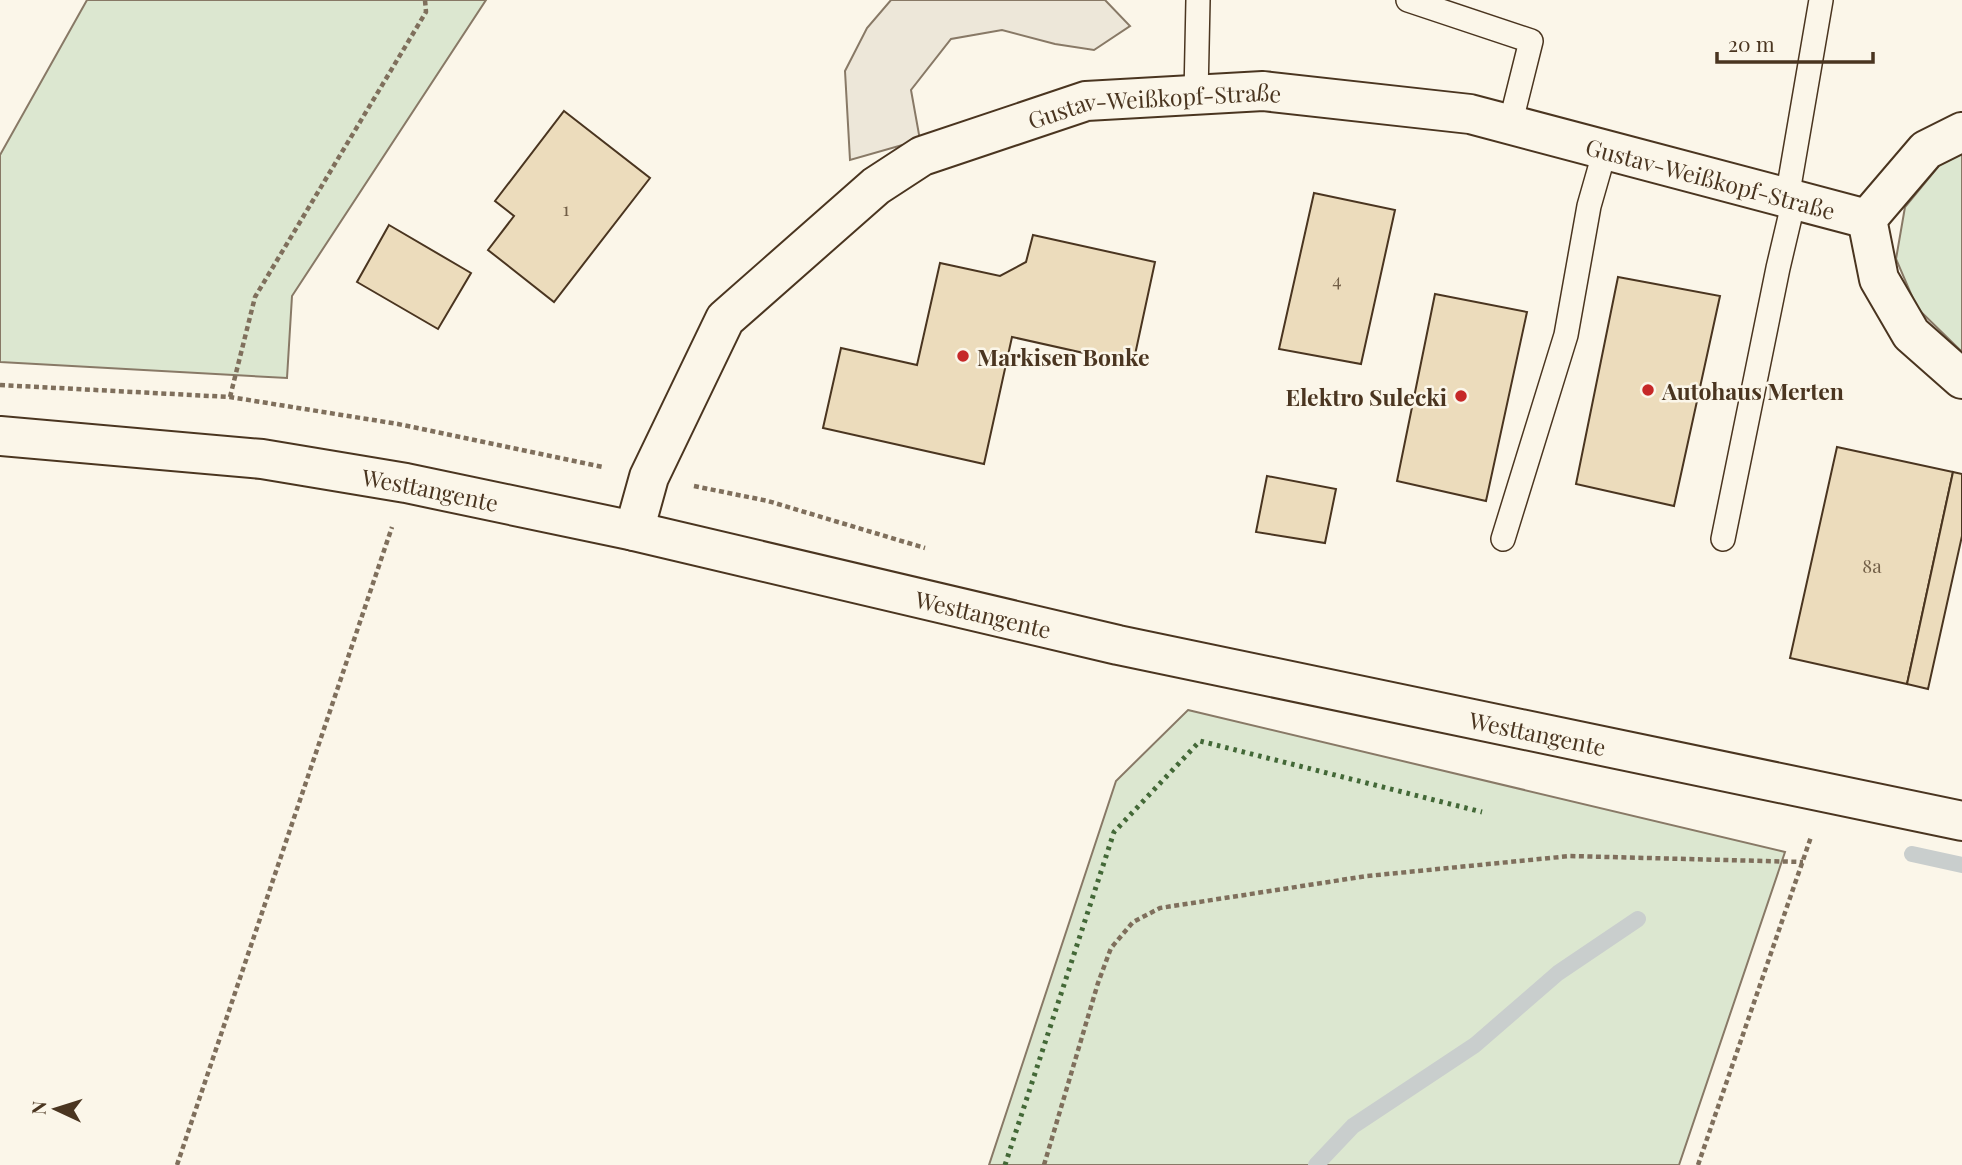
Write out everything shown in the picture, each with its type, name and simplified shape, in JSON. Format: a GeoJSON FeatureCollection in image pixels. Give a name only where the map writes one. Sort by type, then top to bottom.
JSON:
{"type":"FeatureCollection","features":[{"type":"Feature","properties":{"kind":"street","name":"Gustav-Weißkopf-Straße"},"geometry":{"type":"LineString","coordinates":[[634,531],[649,477],[725,319],[876,186],[922,156],[1086,101],[1263,91],[1470,114],[1867,219]]}},
{"type":"Feature","properties":{"kind":"street","name":"Gustav-Weißkopf-Straße"},"geometry":{"type":"LineString","coordinates":[[1867,219],[1926,150],[1962,132]]}},
{"type":"Feature","properties":{"kind":"street","name":"Gustav-Weißkopf-Straße"},"geometry":{"type":"LineString","coordinates":[[1867,219],[1879,279],[1911,334],[1962,379]]}},
{"type":"Feature","properties":{"kind":"street","name":"Westtangente"},"geometry":{"type":"LineString","coordinates":[[0,436],[262,459],[406,483],[634,531],[1118,645],[1962,821]]}},
{"type":"Feature","properties":{"kind":"lane"},"geometry":{"type":"LineString","coordinates":[[1196,95],[1198,0]]}},
{"type":"Feature","properties":{"kind":"lane"},"geometry":{"type":"LineString","coordinates":[[1408,0],[1531,41],[1510,125]]}},
{"type":"Feature","properties":{"kind":"lane"},"geometry":{"type":"LineString","coordinates":[[1723,539],[1791,199],[1821,0]]}},
{"type":"Feature","properties":{"kind":"lane"},"geometry":{"type":"LineString","coordinates":[[1503,539],[1566,335],[1589,206],[1605,150]]}},
{"type":"Feature","properties":{"kind":"path"},"geometry":{"type":"LineString","coordinates":[[230,397],[255,297],[426,12],[425,0]]}},
{"type":"Feature","properties":{"kind":"path"},"geometry":{"type":"LineString","coordinates":[[177,1165],[406,483]]}},
{"type":"Feature","properties":{"kind":"path"},"geometry":{"type":"LineString","coordinates":[[1698,1165],[1826,793]]}},
{"type":"Feature","properties":{"kind":"path"},"geometry":{"type":"LineString","coordinates":[[1044,1165],[1111,948],[1133,922],[1160,908],[1367,876],[1570,856],[1803,862]]}},
{"type":"Feature","properties":{"kind":"green space"},"geometry":{"type":"Polygon","coordinates":[[[87,0],[486,0],[292,296],[287,378],[0,362],[0,155],[87,0]]]}},
{"type":"Feature","properties":{"kind":"green space"},"geometry":{"type":"Polygon","coordinates":[[[1962,153],[1962,352],[1917,308],[1896,259],[1905,207],[1942,162],[1962,153]]]}},
{"type":"Feature","properties":{"kind":"green space"},"geometry":{"type":"Polygon","coordinates":[[[1188,710],[1785,852],[1679,1165],[989,1165],[1116,781],[1188,710]]]}},
{"type":"Feature","properties":{"kind":"shaded area"},"geometry":{"type":"Polygon","coordinates":[[[891,0],[1105,0],[1130,26],[1094,50],[1055,44],[1002,30],[951,39],[911,90],[920,140],[850,160],[845,71],[867,28],[891,0]]]}},
{"type":"Feature","properties":{"kind":"building"},"geometry":{"type":"Polygon","coordinates":[[[564,111],[650,178],[554,302],[488,250],[514,216],[495,201],[564,111]]]}},
{"type":"Feature","properties":{"kind":"building"},"geometry":{"type":"Polygon","coordinates":[[[1314,193],[1395,210],[1361,364],[1279,349],[1314,193]]]}},
{"type":"Feature","properties":{"kind":"building"},"geometry":{"type":"Polygon","coordinates":[[[389,225],[471,273],[438,329],[357,282],[389,225]]]}},
{"type":"Feature","properties":{"kind":"building","name":"Markisen Bonke"},"geometry":{"type":"Polygon","coordinates":[[[1033,235],[1155,262],[1133,364],[1012,337],[984,464],[823,428],[841,348],[917,365],[940,263],[1000,276],[1026,262],[1033,235]]]}},
{"type":"Feature","properties":{"kind":"building","name":"Autohaus Merten"},"geometry":{"type":"Polygon","coordinates":[[[1618,277],[1720,296],[1674,506],[1576,484],[1618,277]]]}},
{"type":"Feature","properties":{"kind":"building","name":"Elektro Sulecki"},"geometry":{"type":"Polygon","coordinates":[[[1435,294],[1527,312],[1486,501],[1397,481],[1435,294]]]}},
{"type":"Feature","properties":{"kind":"building"},"geometry":{"type":"Polygon","coordinates":[[[1837,447],[1953,472],[1907,684],[1790,658],[1837,447]]]}},
{"type":"Feature","properties":{"kind":"building"},"geometry":{"type":"Polygon","coordinates":[[[1953,472],[1962,474],[1962,536],[1928,689],[1907,684],[1953,472]]]}},
{"type":"Feature","properties":{"kind":"building"},"geometry":{"type":"Polygon","coordinates":[[[1267,476],[1336,489],[1325,543],[1256,532],[1267,476]]]}},
{"type":"Feature","properties":{"kind":"waterway"},"geometry":{"type":"LineString","coordinates":[[1912,854],[1962,865]]}},
{"type":"Feature","properties":{"kind":"waterway"},"geometry":{"type":"LineString","coordinates":[[1316,1165],[1353,1126],[1475,1045],[1558,973],[1638,919]]}},
{"type":"Feature","properties":{"kind":"hedge"},"geometry":{"type":"LineString","coordinates":[[1005,1165],[1114,832],[1200,741],[1482,812]]}},
{"type":"Feature","properties":{"kind":"place","name":"Markisen Bonke"},"geometry":{"type":"Point","coordinates":[963,356]}},
{"type":"Feature","properties":{"kind":"place","name":"Autohaus Merten"},"geometry":{"type":"Point","coordinates":[1648,390]}},
{"type":"Feature","properties":{"kind":"place","name":"Elektro Sulecki"},"geometry":{"type":"Point","coordinates":[1461,396]}}]}
